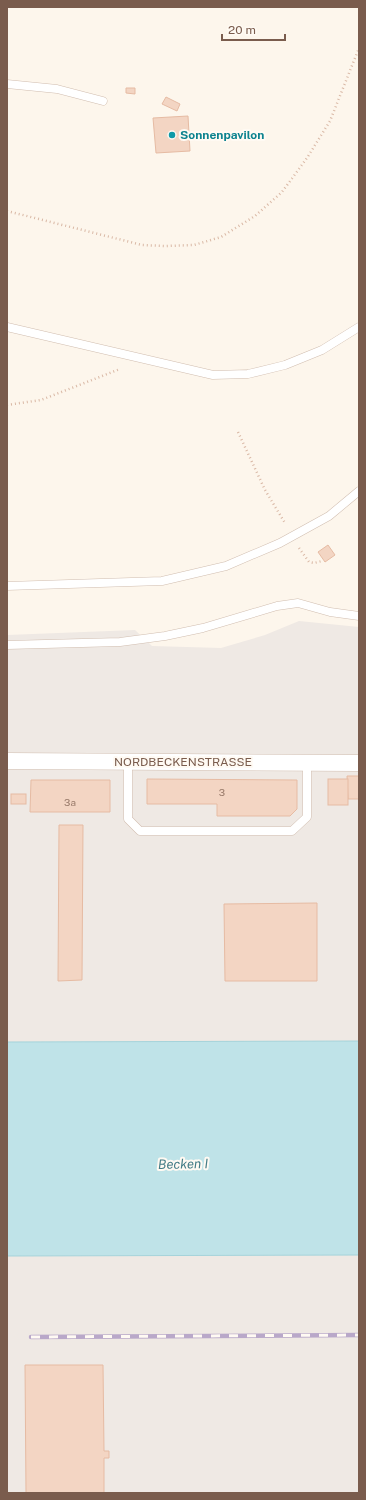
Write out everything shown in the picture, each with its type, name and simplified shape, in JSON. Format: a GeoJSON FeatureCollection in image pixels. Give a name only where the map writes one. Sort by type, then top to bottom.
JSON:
{"type":"FeatureCollection","features":[{"type":"Feature","properties":{"kind":"street","name":"NORDBECKENSTRASSE"},"geometry":{"type":"LineString","coordinates":[[7,761],[359,763]]}},
{"type":"Feature","properties":{"kind":"lane"},"geometry":{"type":"LineString","coordinates":[[7,84],[57,89],[103,101]]}},
{"type":"Feature","properties":{"kind":"lane"},"geometry":{"type":"LineString","coordinates":[[7,327],[213,375],[248,374],[285,365],[322,350],[359,327]]}},
{"type":"Feature","properties":{"kind":"lane"},"geometry":{"type":"LineString","coordinates":[[7,586],[162,581],[226,566],[280,543],[329,516],[359,491]]}},
{"type":"Feature","properties":{"kind":"lane"},"geometry":{"type":"LineString","coordinates":[[7,645],[120,642],[165,636],[203,628],[277,606],[298,603],[330,612],[359,616]]}},
{"type":"Feature","properties":{"kind":"lane"},"geometry":{"type":"LineString","coordinates":[[128,761],[128,819],[140,831],[292,831],[307,817],[307,762]]}},
{"type":"Feature","properties":{"kind":"path"},"geometry":{"type":"LineString","coordinates":[[7,211],[142,245],[194,245],[221,237],[255,216],[282,192],[307,158],[330,122],[359,48]]}},
{"type":"Feature","properties":{"kind":"path"},"geometry":{"type":"LineString","coordinates":[[7,406],[40,400],[145,359]]}},
{"type":"Feature","properties":{"kind":"path"},"geometry":{"type":"LineString","coordinates":[[238,432],[265,490],[301,553],[309,562],[322,561]]}},
{"type":"Feature","properties":{"kind":"shaded area"},"geometry":{"type":"Polygon","coordinates":[[[299,621],[359,627],[359,1041],[7,1042],[7,635],[135,630],[152,646],[221,648],[265,635],[299,621]]]}},
{"type":"Feature","properties":{"kind":"shaded area"},"geometry":{"type":"Polygon","coordinates":[[[359,1255],[359,1493],[7,1493],[7,1256],[359,1255]]]}},
{"type":"Feature","properties":{"kind":"water","name":"Becken I"},"geometry":{"type":"Polygon","coordinates":[[[359,1041],[359,1255],[7,1256],[7,1042],[359,1041]]]}},
{"type":"Feature","properties":{"kind":"building"},"geometry":{"type":"Polygon","coordinates":[[[126,88],[135,88],[135,94],[126,93],[126,88]]]}},
{"type":"Feature","properties":{"kind":"building"},"geometry":{"type":"Polygon","coordinates":[[[166,97],[180,104],[177,111],[162,104],[166,97]]]}},
{"type":"Feature","properties":{"kind":"building","name":"Sonnenpavilon"},"geometry":{"type":"Polygon","coordinates":[[[188,116],[190,151],[156,153],[153,118],[188,116]]]}},
{"type":"Feature","properties":{"kind":"building"},"geometry":{"type":"Polygon","coordinates":[[[328,545],[335,555],[325,562],[318,552],[328,545]]]}},
{"type":"Feature","properties":{"kind":"building"},"geometry":{"type":"Polygon","coordinates":[[[347,776],[359,776],[359,799],[348,799],[347,776]]]}},
{"type":"Feature","properties":{"kind":"building"},"geometry":{"type":"Polygon","coordinates":[[[147,779],[297,780],[297,809],[290,816],[217,816],[217,804],[147,804],[147,779]]]}},
{"type":"Feature","properties":{"kind":"building"},"geometry":{"type":"Polygon","coordinates":[[[328,779],[348,779],[348,805],[328,805],[328,779]]]}},
{"type":"Feature","properties":{"kind":"building"},"geometry":{"type":"Polygon","coordinates":[[[31,780],[110,780],[110,812],[30,812],[31,780]]]}},
{"type":"Feature","properties":{"kind":"building"},"geometry":{"type":"Polygon","coordinates":[[[11,794],[26,794],[26,804],[11,804],[11,794]]]}},
{"type":"Feature","properties":{"kind":"building"},"geometry":{"type":"Polygon","coordinates":[[[59,825],[83,825],[82,980],[58,981],[59,825]]]}},
{"type":"Feature","properties":{"kind":"building"},"geometry":{"type":"Polygon","coordinates":[[[317,903],[317,981],[225,981],[224,904],[317,903]]]}},
{"type":"Feature","properties":{"kind":"building"},"geometry":{"type":"Polygon","coordinates":[[[25,1365],[103,1365],[104,1451],[109,1451],[109,1458],[104,1458],[104,1493],[26,1493],[25,1365]]]}},
{"type":"Feature","properties":{"kind":"railway"},"geometry":{"type":"LineString","coordinates":[[31,1337],[359,1335]]}},
{"type":"Feature","properties":{"kind":"place","name":"Sonnenpavilon"},"geometry":{"type":"Point","coordinates":[172,135]}}]}
